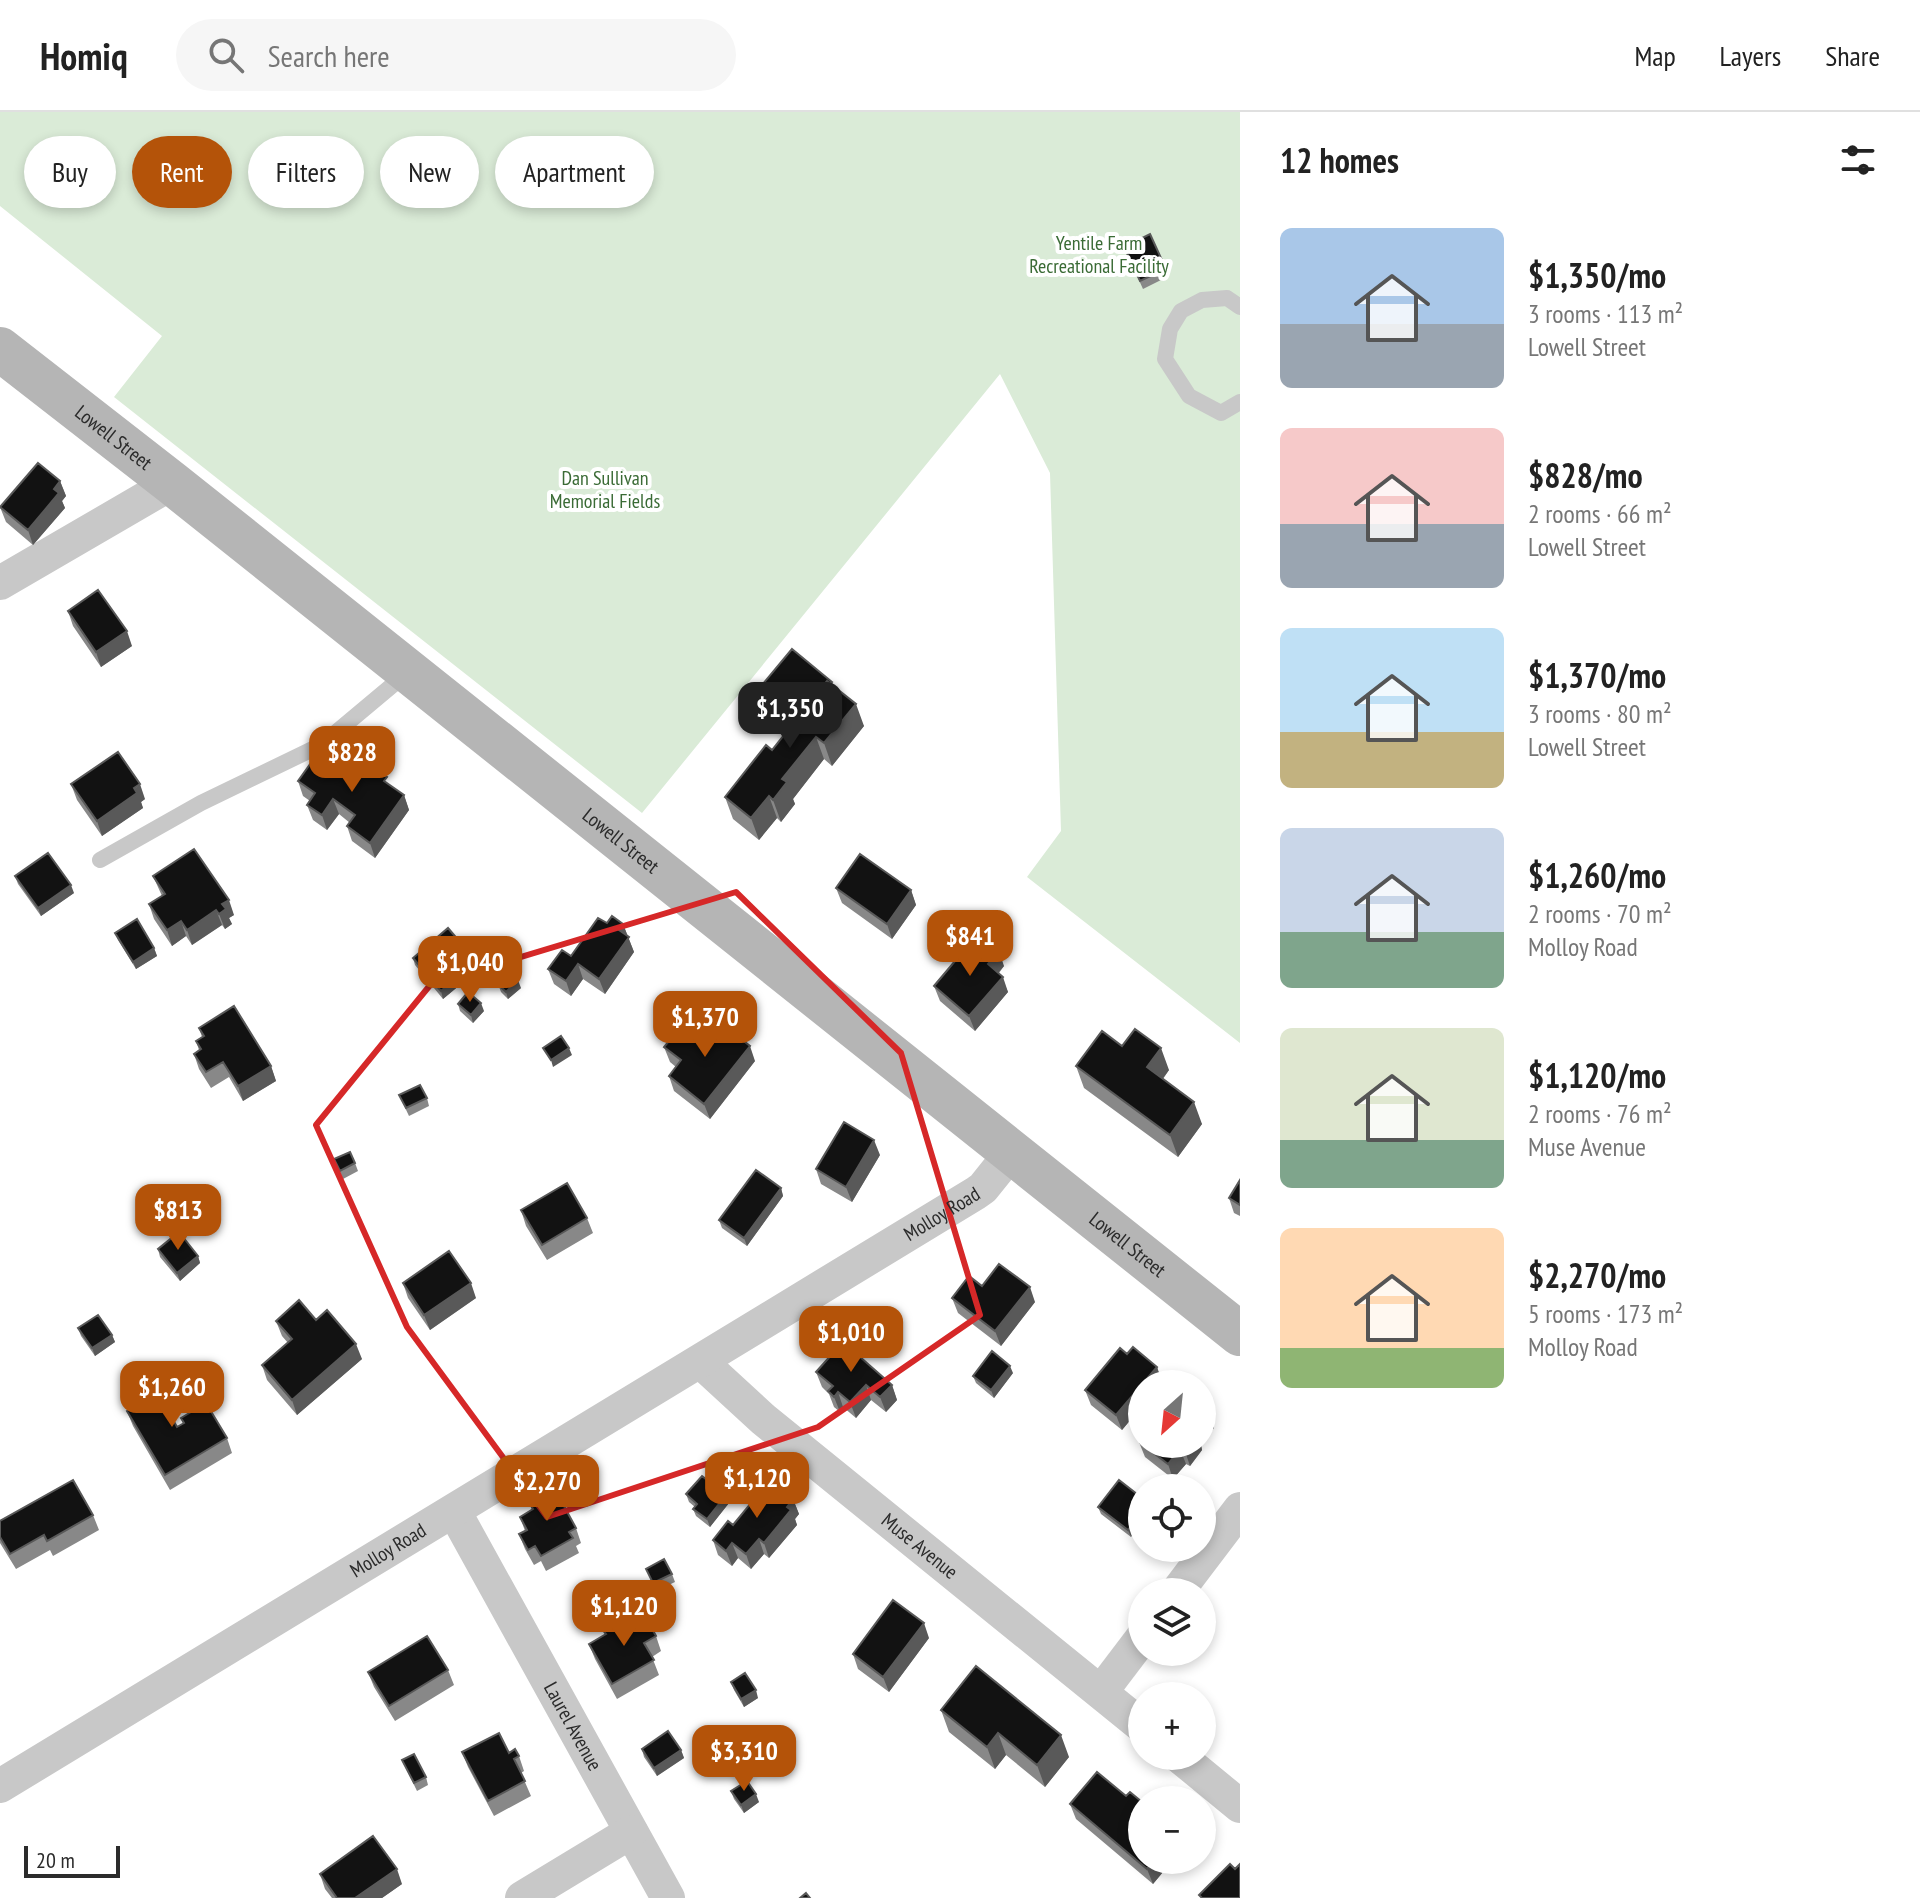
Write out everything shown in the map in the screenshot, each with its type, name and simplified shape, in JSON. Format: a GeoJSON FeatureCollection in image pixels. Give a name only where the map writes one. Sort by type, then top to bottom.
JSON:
{"type":"FeatureCollection","features":[{"type":"Feature","properties":{"kind":"main road","name":"Lowell Street"},"geometry":{"type":"LineString","coordinates":[[0,349],[1240,1334]]}},
{"type":"Feature","properties":{"kind":"street"},"geometry":{"type":"LineString","coordinates":[[0,583],[172,483]]}},
{"type":"Feature","properties":{"kind":"street","name":"Molloy Road"},"geometry":{"type":"LineString","coordinates":[[0,1786],[979,1191],[1011,1153]]}},
{"type":"Feature","properties":{"kind":"street","name":"Muse Avenue"},"geometry":{"type":"LineString","coordinates":[[701,1362],[763,1419],[1128,1714]]}},
{"type":"Feature","properties":{"kind":"street"},"geometry":{"type":"LineString","coordinates":[[1188,1578],[1240,1509]]}},
{"type":"Feature","properties":{"kind":"street","name":"Laurel Avenue"},"geometry":{"type":"LineString","coordinates":[[454,1511],[668,1898]]}},
{"type":"Feature","properties":{"kind":"street"},"geometry":{"type":"LineString","coordinates":[[1101,1692],[1128,1656]]}},
{"type":"Feature","properties":{"kind":"street"},"geometry":{"type":"LineString","coordinates":[[1196,1770],[1240,1806]]}},
{"type":"Feature","properties":{"kind":"street"},"geometry":{"type":"LineString","coordinates":[[522,1898],[631,1832]]}},
{"type":"Feature","properties":{"kind":"lane"},"geometry":{"type":"LineString","coordinates":[[1240,307],[1227,298],[1202,300],[1181,311],[1170,329],[1165,359],[1189,396],[1221,413],[1240,402]]}},
{"type":"Feature","properties":{"kind":"lane"},"geometry":{"type":"LineString","coordinates":[[100,860],[201,803],[321,745],[409,672]]}},
{"type":"Feature","properties":{"kind":"highlighted area"},"geometry":{"type":"Polygon","coordinates":[[[736,892],[901,1053],[980,1315],[818,1427],[547,1517],[407,1327],[316,1125],[431,984],[736,892]]]}},
{"type":"Feature","properties":{"kind":"green space","name":"Dan Sullivan Memorial Fields"},"geometry":{"type":"Polygon","coordinates":[[[0,112],[1240,112],[1240,1043],[1027,877],[1061,831],[1050,473],[1000,374],[642,813],[114,397],[162,336],[0,206],[0,112]]]}},
{"type":"Feature","properties":{"kind":"building"},"geometry":{"type":"Polygon","coordinates":[[[1150,234],[1166,269],[1140,281],[1124,247],[1150,234]]]}},
{"type":"Feature","properties":{"kind":"building"},"geometry":{"type":"Polygon","coordinates":[[[38,463],[60,481],[54,489],[59,493],[28,530],[0,507],[38,463]]]}},
{"type":"Feature","properties":{"kind":"building"},"geometry":{"type":"Polygon","coordinates":[[[98,590],[127,631],[96,652],[68,611],[98,590]]]}},
{"type":"Feature","properties":{"kind":"building"},"geometry":{"type":"Polygon","coordinates":[[[792,649],[832,682],[827,681],[789,729],[752,697],[792,649]]]}},
{"type":"Feature","properties":{"kind":"building"},"geometry":{"type":"Polygon","coordinates":[[[827,681],[856,704],[824,743],[816,737],[782,779],[787,782],[773,800],[769,796],[751,818],[725,797],[766,745],[772,750],[827,681]]]}},
{"type":"Feature","properties":{"kind":"building"},"geometry":{"type":"Polygon","coordinates":[[[118,752],[140,784],[134,788],[137,793],[97,821],[71,784],[118,752]]]}},
{"type":"Feature","properties":{"kind":"building"},"geometry":{"type":"Polygon","coordinates":[[[318,753],[331,763],[334,759],[353,773],[362,760],[387,777],[384,781],[404,795],[370,843],[347,826],[355,815],[333,799],[322,815],[307,805],[315,793],[298,781],[318,753]]]}},
{"type":"Feature","properties":{"kind":"building"},"geometry":{"type":"Polygon","coordinates":[[[194,849],[229,900],[222,904],[226,909],[219,914],[216,910],[187,930],[181,921],[167,930],[149,904],[165,894],[153,876],[194,849]]]}},
{"type":"Feature","properties":{"kind":"building"},"geometry":{"type":"Polygon","coordinates":[[[48,853],[71,885],[38,908],[15,876],[48,853]]]}},
{"type":"Feature","properties":{"kind":"building"},"geometry":{"type":"Polygon","coordinates":[[[860,854],[911,890],[887,924],[836,888],[860,854]]]}},
{"type":"Feature","properties":{"kind":"building"},"geometry":{"type":"Polygon","coordinates":[[[612,916],[623,924],[619,930],[629,937],[599,979],[578,964],[566,981],[548,969],[562,950],[571,956],[598,918],[607,923],[612,916]]]}},
{"type":"Feature","properties":{"kind":"building"},"geometry":{"type":"Polygon","coordinates":[[[137,919],[154,948],[133,962],[115,933],[137,919]]]}},
{"type":"Feature","properties":{"kind":"building"},"geometry":{"type":"Polygon","coordinates":[[[448,928],[476,961],[441,991],[413,958],[448,928]]]}},
{"type":"Feature","properties":{"kind":"building"},"geometry":{"type":"Polygon","coordinates":[[[984,939],[999,951],[988,964],[1003,977],[969,1016],[934,986],[966,948],[972,953],[984,939]]]}},
{"type":"Feature","properties":{"kind":"building"},"geometry":{"type":"Polygon","coordinates":[[[511,972],[518,980],[506,992],[498,984],[511,972]]]}},
{"type":"Feature","properties":{"kind":"building"},"geometry":{"type":"Polygon","coordinates":[[[468,992],[481,1003],[471,1015],[458,1004],[468,992]]]}},
{"type":"Feature","properties":{"kind":"building"},"geometry":{"type":"Polygon","coordinates":[[[234,1006],[271,1066],[238,1086],[223,1062],[206,1072],[194,1054],[201,1049],[196,1041],[204,1036],[199,1028],[234,1006]]]}},
{"type":"Feature","properties":{"kind":"building"},"geometry":{"type":"Polygon","coordinates":[[[718,1021],[750,1046],[704,1104],[669,1076],[681,1060],[664,1047],[682,1025],[702,1041],[718,1021]]]}},
{"type":"Feature","properties":{"kind":"building"},"geometry":{"type":"Polygon","coordinates":[[[1135,1029],[1161,1048],[1147,1067],[1194,1102],[1170,1135],[1076,1066],[1102,1031],[1122,1046],[1135,1029]]]}},
{"type":"Feature","properties":{"kind":"building"},"geometry":{"type":"Polygon","coordinates":[[[561,1036],[569,1048],[551,1060],[543,1048],[561,1036]]]}},
{"type":"Feature","properties":{"kind":"building"},"geometry":{"type":"Polygon","coordinates":[[[420,1085],[427,1098],[406,1108],[399,1095],[420,1085]]]}},
{"type":"Feature","properties":{"kind":"building"},"geometry":{"type":"Polygon","coordinates":[[[844,1122],[874,1140],[846,1187],[816,1169],[844,1122]]]}},
{"type":"Feature","properties":{"kind":"building"},"geometry":{"type":"Polygon","coordinates":[[[350,1152],[355,1163],[340,1171],[334,1159],[350,1152]]]}},
{"type":"Feature","properties":{"kind":"building"},"geometry":{"type":"Polygon","coordinates":[[[756,1170],[781,1188],[744,1238],[719,1220],[756,1170]]]}},
{"type":"Feature","properties":{"kind":"building"},"geometry":{"type":"Polygon","coordinates":[[[1240,1180],[1240,1205],[1229,1198],[1240,1180]]]}},
{"type":"Feature","properties":{"kind":"building"},"geometry":{"type":"Polygon","coordinates":[[[567,1183],[587,1218],[542,1245],[521,1210],[567,1183]]]}},
{"type":"Feature","properties":{"kind":"building"},"geometry":{"type":"Polygon","coordinates":[[[179,1232],[198,1256],[177,1273],[158,1249],[179,1232]]]}},
{"type":"Feature","properties":{"kind":"building"},"geometry":{"type":"Polygon","coordinates":[[[449,1251],[471,1283],[424,1315],[403,1283],[449,1251]]]}},
{"type":"Feature","properties":{"kind":"building"},"geometry":{"type":"Polygon","coordinates":[[[999,1264],[1030,1287],[995,1331],[952,1298],[969,1276],[982,1286],[999,1264]]]}},
{"type":"Feature","properties":{"kind":"building"},"geometry":{"type":"Polygon","coordinates":[[[299,1300],[316,1320],[327,1310],[356,1344],[292,1400],[262,1365],[292,1339],[276,1321],[299,1300]]]}},
{"type":"Feature","properties":{"kind":"building"},"geometry":{"type":"Polygon","coordinates":[[[98,1315],[112,1335],[92,1348],[78,1328],[98,1315]]]}},
{"type":"Feature","properties":{"kind":"building"},"geometry":{"type":"Polygon","coordinates":[[[843,1342],[892,1385],[880,1397],[866,1385],[850,1402],[838,1392],[834,1397],[828,1391],[833,1386],[816,1372],[843,1342]]]}},
{"type":"Feature","properties":{"kind":"building"},"geometry":{"type":"Polygon","coordinates":[[[1133,1347],[1157,1367],[1154,1370],[1128,1370],[1128,1401],[1116,1415],[1085,1390],[1120,1348],[1127,1354],[1133,1347]]]}},
{"type":"Feature","properties":{"kind":"building"},"geometry":{"type":"Polygon","coordinates":[[[992,1351],[1010,1366],[991,1390],[973,1376],[992,1351]]]}},
{"type":"Feature","properties":{"kind":"building"},"geometry":{"type":"Polygon","coordinates":[[[142,1381],[153,1400],[160,1396],[177,1427],[184,1423],[181,1418],[206,1403],[227,1438],[165,1475],[127,1411],[132,1408],[123,1393],[142,1381]]]}},
{"type":"Feature","properties":{"kind":"building"},"geometry":{"type":"Polygon","coordinates":[[[702,1476],[726,1495],[707,1519],[693,1509],[697,1504],[686,1494],[702,1476]]]}},
{"type":"Feature","properties":{"kind":"building"},"geometry":{"type":"Polygon","coordinates":[[[73,1480],[93,1515],[47,1541],[44,1535],[10,1554],[0,1537],[0,1521],[73,1480]]]}},
{"type":"Feature","properties":{"kind":"building"},"geometry":{"type":"Polygon","coordinates":[[[770,1480],[793,1499],[787,1507],[791,1510],[764,1543],[759,1539],[746,1554],[732,1543],[726,1551],[713,1540],[728,1521],[733,1525],[770,1480]]]}},
{"type":"Feature","properties":{"kind":"building"},"geometry":{"type":"Polygon","coordinates":[[[1119,1480],[1128,1487],[1128,1530],[1098,1507],[1119,1480]]]}},
{"type":"Feature","properties":{"kind":"building"},"geometry":{"type":"Polygon","coordinates":[[[553,1486],[576,1528],[569,1532],[573,1538],[541,1556],[535,1546],[528,1550],[519,1534],[527,1530],[520,1517],[533,1509],[528,1500],[553,1486]]]}},
{"type":"Feature","properties":{"kind":"building"},"geometry":{"type":"Polygon","coordinates":[[[664,1559],[672,1574],[653,1583],[646,1569],[664,1559]]]}},
{"type":"Feature","properties":{"kind":"building"},"geometry":{"type":"Polygon","coordinates":[[[893,1600],[924,1623],[883,1677],[853,1654],[893,1600]]]}},
{"type":"Feature","properties":{"kind":"building"},"geometry":{"type":"Polygon","coordinates":[[[630,1613],[637,1626],[647,1620],[656,1636],[644,1643],[654,1660],[612,1684],[589,1644],[606,1634],[602,1629],[630,1613]]]}},
{"type":"Feature","properties":{"kind":"building"},"geometry":{"type":"Polygon","coordinates":[[[427,1636],[448,1670],[389,1706],[368,1672],[427,1636]]]}},
{"type":"Feature","properties":{"kind":"building"},"geometry":{"type":"Polygon","coordinates":[[[976,1666],[1061,1735],[1037,1765],[998,1733],[987,1747],[941,1710],[976,1666]]]}},
{"type":"Feature","properties":{"kind":"building"},"geometry":{"type":"Polygon","coordinates":[[[745,1673],[756,1690],[741,1699],[731,1682],[745,1673]]]}},
{"type":"Feature","properties":{"kind":"building"},"geometry":{"type":"Polygon","coordinates":[[[668,1731],[681,1750],[654,1768],[642,1749],[668,1731]]]}},
{"type":"Feature","properties":{"kind":"building"},"geometry":{"type":"Polygon","coordinates":[[[499,1733],[509,1753],[515,1749],[519,1756],[514,1759],[525,1781],[488,1801],[462,1752],[499,1733]]]}},
{"type":"Feature","properties":{"kind":"building"},"geometry":{"type":"Polygon","coordinates":[[[414,1754],[426,1777],[414,1783],[402,1760],[414,1754]]]}},
{"type":"Feature","properties":{"kind":"building"},"geometry":{"type":"Polygon","coordinates":[[[1097,1772],[1126,1796],[1128,1794],[1128,1853],[1070,1804],[1097,1772]]]}},
{"type":"Feature","properties":{"kind":"building"},"geometry":{"type":"Polygon","coordinates":[[[747,1781],[756,1794],[741,1805],[731,1791],[747,1781]]]}},
{"type":"Feature","properties":{"kind":"building"},"geometry":{"type":"Polygon","coordinates":[[[373,1836],[397,1869],[355,1898],[337,1898],[320,1874],[373,1836]]]}},
{"type":"Feature","properties":{"kind":"building"},"geometry":{"type":"Polygon","coordinates":[[[1230,1864],[1235,1869],[1240,1864],[1240,1898],[1202,1898],[1199,1895],[1230,1864]]]}},
{"type":"Feature","properties":{"kind":"park label","name":"Yentile Farm Recreational Facility"},"geometry":{"type":"Point","coordinates":[1099,254]}}]}
